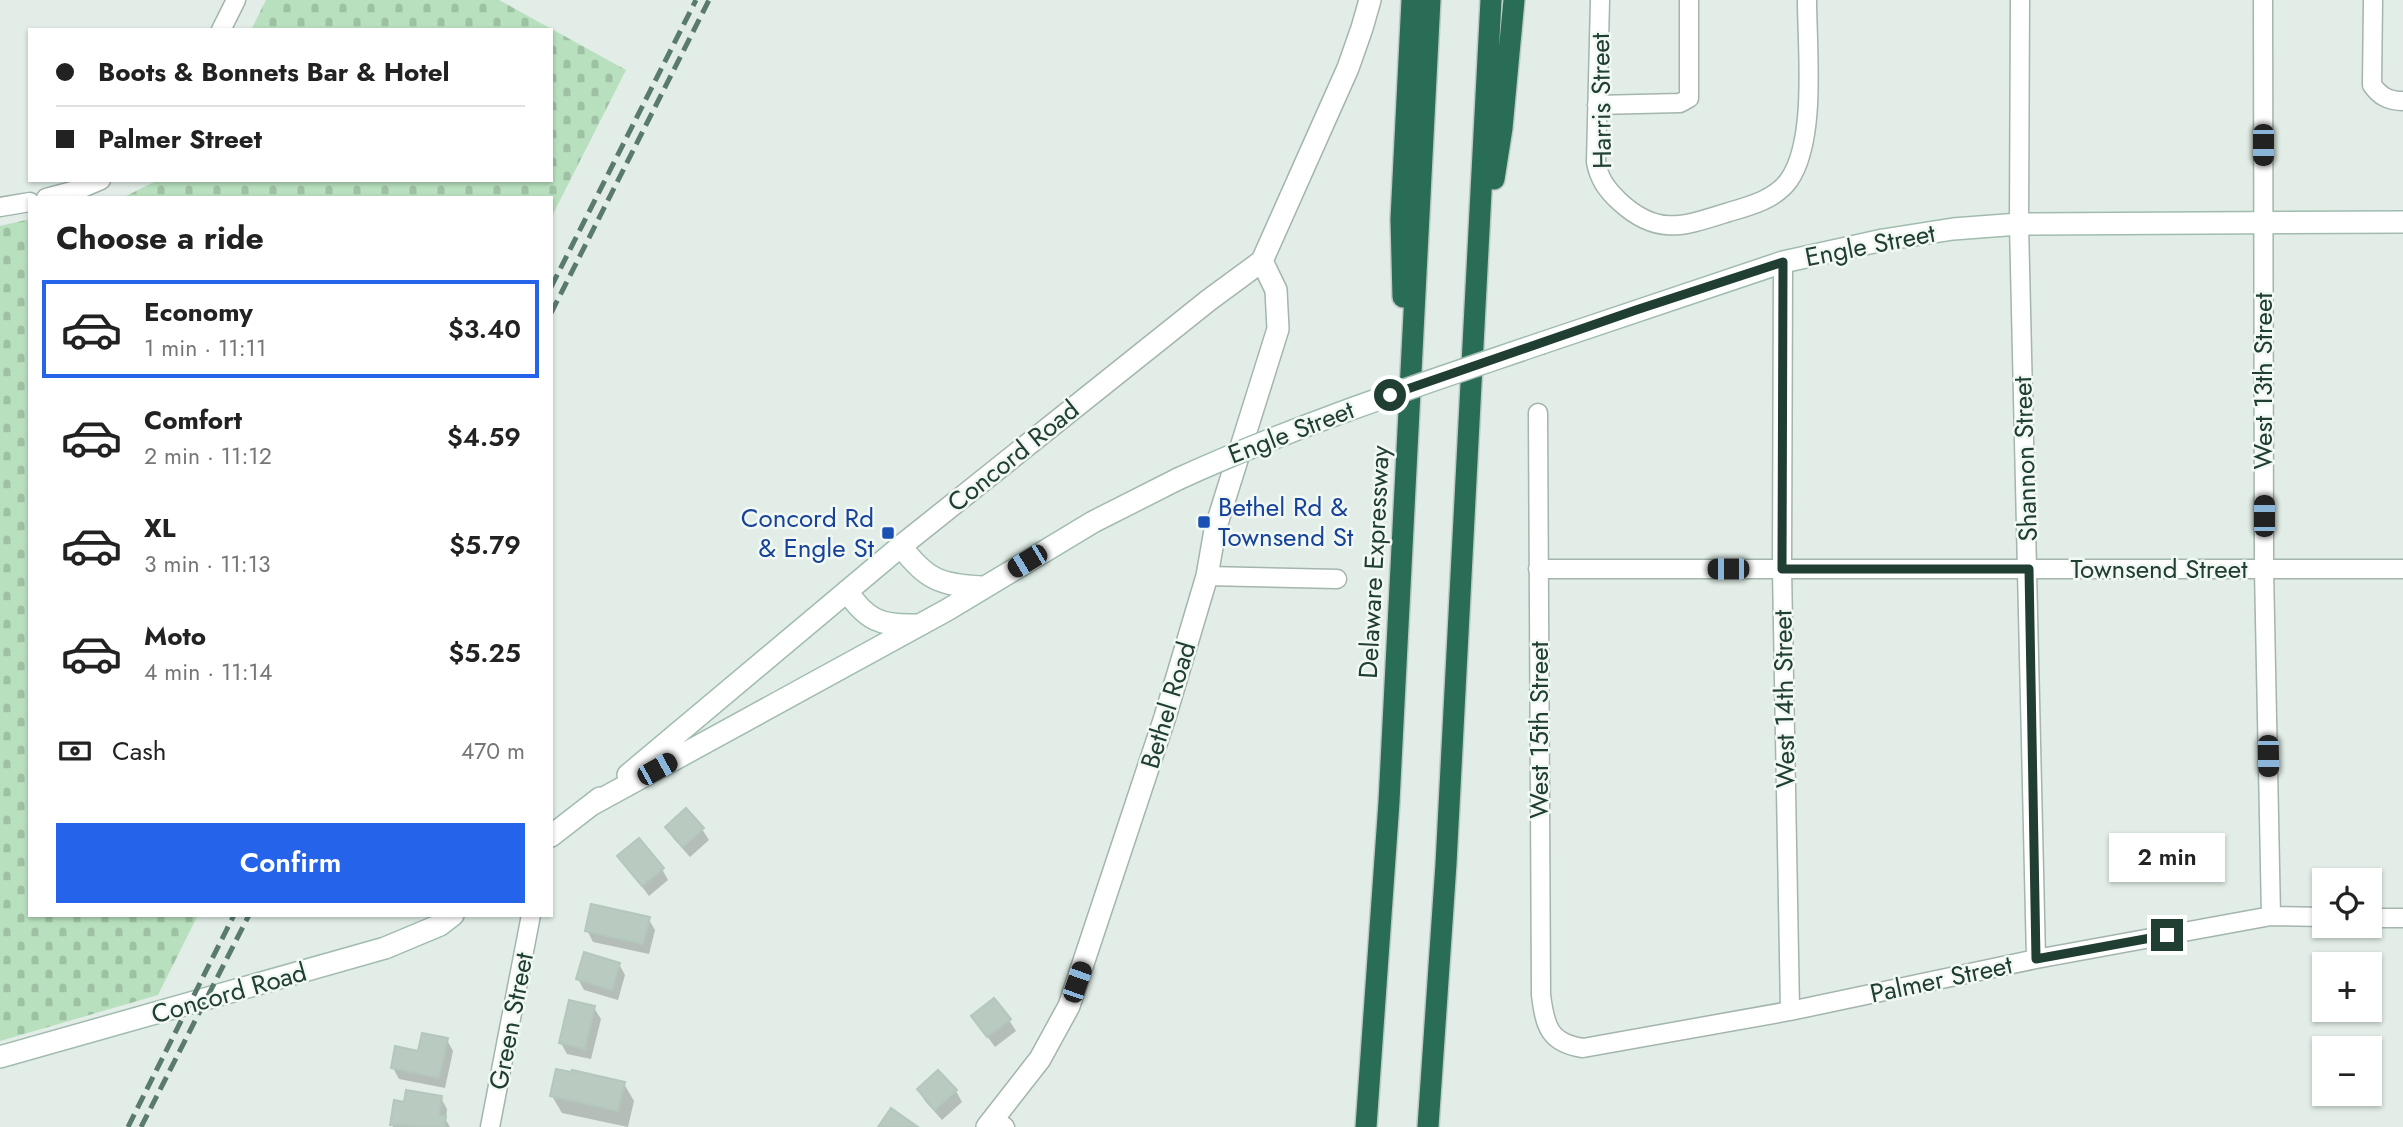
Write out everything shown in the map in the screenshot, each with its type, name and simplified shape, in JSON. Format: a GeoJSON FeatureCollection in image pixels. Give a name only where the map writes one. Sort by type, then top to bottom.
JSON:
{"type":"FeatureCollection","features":[{"type":"Feature","properties":{"kind":"highway"},"geometry":{"type":"LineString","coordinates":[[1408,457],[1401,219],[1412,0]]}},
{"type":"Feature","properties":{"kind":"highway","name":"Delaware Expressway"},"geometry":{"type":"LineString","coordinates":[[1366,1127],[1390,802],[1430,0]]}},
{"type":"Feature","properties":{"kind":"highway"},"geometry":{"type":"LineString","coordinates":[[1429,1127],[1445,892],[1491,0]]}},
{"type":"Feature","properties":{"kind":"highway"},"geometry":{"type":"LineString","coordinates":[[1477,288],[1502,128],[1514,0]]}},
{"type":"Feature","properties":{"kind":"main road","name":"Concord Road"},"geometry":{"type":"LineString","coordinates":[[553,834],[901,546],[1209,300],[1262,261],[1348,68],[1363,29],[1370,0]]}},
{"type":"Feature","properties":{"kind":"main road","name":"Engle Street"},"geometry":{"type":"LineString","coordinates":[[591,805],[947,610],[1093,522],[1236,452],[1315,421],[1783,262],[1883,240],[1953,229],[2019,224],[2403,222]]}},
{"type":"Feature","properties":{"kind":"main road","name":"Bethel Road"},"geometry":{"type":"LineString","coordinates":[[995,1124],[1040,1059],[1069,1006],[1161,728],[1207,576],[1215,530],[1278,329],[1276,289],[1262,261]]}},
{"type":"Feature","properties":{"kind":"main road"},"geometry":{"type":"LineString","coordinates":[[901,546],[931,578],[953,585],[982,587]]}},
{"type":"Feature","properties":{"kind":"main road"},"geometry":{"type":"LineString","coordinates":[[847,591],[862,611],[882,623],[916,625]]}},
{"type":"Feature","properties":{"kind":"main road","name":"Concord Road"},"geometry":{"type":"LineString","coordinates":[[0,1057],[385,948],[440,925],[450,917]]}},
{"type":"Feature","properties":{"kind":"street"},"geometry":{"type":"LineString","coordinates":[[221,28],[236,0]]}},
{"type":"Feature","properties":{"kind":"street","name":"Harris Street"},"geometry":{"type":"LineString","coordinates":[[1600,0],[1598,173],[1604,185],[1632,214],[1663,227],[1679,226],[1741,209],[1767,198],[1788,181],[1799,159],[1807,127],[1807,0]]}},
{"type":"Feature","properties":{"kind":"street"},"geometry":{"type":"LineString","coordinates":[[1597,105],[1680,103],[1689,98],[1689,0]]}},
{"type":"Feature","properties":{"kind":"street","name":"Shannon Street"},"geometry":{"type":"LineString","coordinates":[[2020,0],[2019,224],[2036,959]]}},
{"type":"Feature","properties":{"kind":"street","name":"West 13th Street"},"geometry":{"type":"LineString","coordinates":[[2263,0],[2264,569],[2271,916]]}},
{"type":"Feature","properties":{"kind":"street"},"geometry":{"type":"LineString","coordinates":[[2373,0],[2372,85],[2378,94],[2403,102]]}},
{"type":"Feature","properties":{"kind":"street"},"geometry":{"type":"LineString","coordinates":[[54,196],[96,182]]}},
{"type":"Feature","properties":{"kind":"street"},"geometry":{"type":"LineString","coordinates":[[0,207],[28,202]]}},
{"type":"Feature","properties":{"kind":"street","name":"West 14th Street"},"geometry":{"type":"LineString","coordinates":[[1783,262],[1782,569],[1790,1011]]}},
{"type":"Feature","properties":{"kind":"street","name":"West 15th Street"},"geometry":{"type":"LineString","coordinates":[[1538,413],[1541,995],[1546,1025],[1552,1035],[1560,1040]]}},
{"type":"Feature","properties":{"kind":"street","name":"Townsend Street"},"geometry":{"type":"LineString","coordinates":[[1538,569],[2403,569]]}},
{"type":"Feature","properties":{"kind":"street"},"geometry":{"type":"LineString","coordinates":[[1207,576],[1337,579]]}},
{"type":"Feature","properties":{"kind":"street","name":"Palmer Street"},"geometry":{"type":"LineString","coordinates":[[1560,1040],[1583,1048],[1790,1011],[2036,959],[2271,916],[2312,917]]}},
{"type":"Feature","properties":{"kind":"street","name":"Green Street"},"geometry":{"type":"LineString","coordinates":[[490,1127],[531,917]]}},
{"type":"Feature","properties":{"kind":"street"},"geometry":{"type":"LineString","coordinates":[[2382,918],[2403,918]]}},
{"type":"Feature","properties":{"kind":"green space"},"geometry":{"type":"Polygon","coordinates":[[[266,0],[499,0],[550,28],[252,28],[266,0]]]}},
{"type":"Feature","properties":{"kind":"green space"},"geometry":{"type":"Polygon","coordinates":[[[553,30],[626,70],[553,214],[553,196],[126,196],[154,182],[553,182],[553,30]]]}},
{"type":"Feature","properties":{"kind":"green space"},"geometry":{"type":"Polygon","coordinates":[[[28,219],[28,917],[197,917],[158,995],[0,1041],[0,226],[28,219]]]}},
{"type":"Feature","properties":{"kind":"building"},"geometry":{"type":"Polygon","coordinates":[[[686,808],[704,828],[683,847],[665,827],[686,808]]]}},
{"type":"Feature","properties":{"kind":"building"},"geometry":{"type":"Polygon","coordinates":[[[639,838],[664,868],[642,886],[617,856],[639,838]]]}},
{"type":"Feature","properties":{"kind":"building"},"geometry":{"type":"Polygon","coordinates":[[[591,904],[650,917],[643,944],[585,931],[591,904]]]}},
{"type":"Feature","properties":{"kind":"building"},"geometry":{"type":"Polygon","coordinates":[[[584,952],[620,963],[612,990],[576,979],[584,952]]]}},
{"type":"Feature","properties":{"kind":"building"},"geometry":{"type":"Polygon","coordinates":[[[994,998],[1011,1019],[987,1037],[971,1016],[994,998]]]}},
{"type":"Feature","properties":{"kind":"building"},"geometry":{"type":"Polygon","coordinates":[[[569,1000],[595,1006],[585,1049],[559,1043],[569,1000]]]}},
{"type":"Feature","properties":{"kind":"building"},"geometry":{"type":"Polygon","coordinates":[[[422,1033],[448,1038],[439,1078],[391,1068],[395,1046],[418,1051],[422,1033]]]}},
{"type":"Feature","properties":{"kind":"building"},"geometry":{"type":"Polygon","coordinates":[[[556,1069],[625,1082],[618,1111],[550,1096],[556,1069]]]}},
{"type":"Feature","properties":{"kind":"building"},"geometry":{"type":"Polygon","coordinates":[[[938,1070],[957,1090],[935,1110],[917,1089],[938,1070]]]}},
{"type":"Feature","properties":{"kind":"building"},"geometry":{"type":"Polygon","coordinates":[[[406,1090],[442,1096],[439,1115],[446,1116],[444,1127],[390,1125],[394,1100],[404,1102],[406,1090]]]}},
{"type":"Feature","properties":{"kind":"building"},"geometry":{"type":"Polygon","coordinates":[[[891,1108],[918,1127],[878,1127],[891,1108]]]}},
{"type":"Feature","properties":{"kind":"railway"},"geometry":{"type":"LineString","coordinates":[[553,283],[696,0]]}},
{"type":"Feature","properties":{"kind":"railway"},"geometry":{"type":"LineString","coordinates":[[553,309],[709,0]]}},
{"type":"Feature","properties":{"kind":"railway"},"geometry":{"type":"LineString","coordinates":[[128,1127],[233,917]]}},
{"type":"Feature","properties":{"kind":"railway"},"geometry":{"type":"LineString","coordinates":[[141,1127],[248,917]]}},
{"type":"Feature","properties":{"kind":"place","name":"Bethel Rd & Townsend St"},"geometry":{"type":"Point","coordinates":[1204,522]}},
{"type":"Feature","properties":{"kind":"place","name":"Concord Rd & Engle St"},"geometry":{"type":"Point","coordinates":[888,533]}},
{"type":"Feature","properties":{"kind":"route"},"geometry":{"type":"LineString","coordinates":[[1390,395],[1783,262],[1782,569],[2029,569],[2036,959],[2167,935]]}}]}
